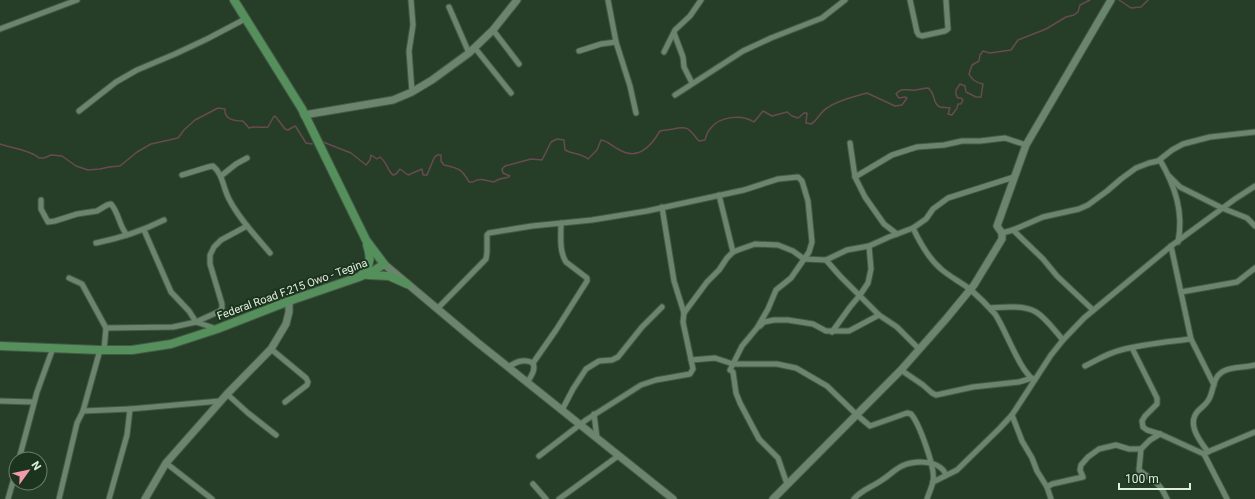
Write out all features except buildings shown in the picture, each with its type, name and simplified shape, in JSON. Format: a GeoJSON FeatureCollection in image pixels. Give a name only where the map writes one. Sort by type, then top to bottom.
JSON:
{"type":"FeatureCollection","features":[{"type":"Feature","properties":{"kind":"main road","name":"Federal Road F.215 Owo - Tegina"},"geometry":{"type":"LineString","coordinates":[[0,346],[132,350],[171,344],[217,329],[289,301],[361,276],[384,264],[366,240],[304,115],[234,0]]}},
{"type":"Feature","properties":{"kind":"main road"},"geometry":{"type":"LineString","coordinates":[[361,276],[370,262],[370,254],[366,240]]}},
{"type":"Feature","properties":{"kind":"main road"},"geometry":{"type":"LineString","coordinates":[[361,276],[382,274],[407,284]]}},
{"type":"Feature","properties":{"kind":"street"},"geometry":{"type":"LineString","coordinates":[[0,29],[77,0]]}},
{"type":"Feature","properties":{"kind":"street"},"geometry":{"type":"LineString","coordinates":[[410,0],[414,25],[408,51],[412,92]]}},
{"type":"Feature","properties":{"kind":"street"},"geometry":{"type":"LineString","coordinates":[[304,115],[393,100],[412,92],[432,80],[472,51],[493,30],[517,0]]}},
{"type":"Feature","properties":{"kind":"street"},"geometry":{"type":"LineString","coordinates":[[608,0],[616,42],[630,86],[636,113]]}},
{"type":"Feature","properties":{"kind":"street"},"geometry":{"type":"LineString","coordinates":[[664,52],[676,29],[690,16],[700,0]]}},
{"type":"Feature","properties":{"kind":"street"},"geometry":{"type":"LineString","coordinates":[[675,95],[692,83],[754,46],[822,18],[845,0]]}},
{"type":"Feature","properties":{"kind":"street"},"geometry":{"type":"LineString","coordinates":[[910,0],[917,32],[922,36],[948,29],[946,0]]}},
{"type":"Feature","properties":{"kind":"street"},"geometry":{"type":"LineString","coordinates":[[773,499],[901,370],[971,290],[1002,239],[1002,233],[997,226],[1026,144],[1111,0]]}},
{"type":"Feature","properties":{"kind":"street"},"geometry":{"type":"LineString","coordinates":[[449,7],[472,51],[511,93]]}},
{"type":"Feature","properties":{"kind":"street"},"geometry":{"type":"LineString","coordinates":[[79,111],[121,79],[137,70],[175,54],[245,19]]}},
{"type":"Feature","properties":{"kind":"street"},"geometry":{"type":"LineString","coordinates":[[493,30],[519,64]]}},
{"type":"Feature","properties":{"kind":"street"},"geometry":{"type":"LineString","coordinates":[[674,33],[683,56],[684,67],[692,83]]}},
{"type":"Feature","properties":{"kind":"street"},"geometry":{"type":"LineString","coordinates":[[579,51],[601,44],[616,42]]}},
{"type":"Feature","properties":{"kind":"street"},"geometry":{"type":"LineString","coordinates":[[1002,233],[1042,218],[1079,209],[1088,205],[1107,192],[1120,179],[1136,168],[1160,160],[1172,150],[1183,144],[1210,137],[1255,132]]}},
{"type":"Feature","properties":{"kind":"street"},"geometry":{"type":"LineString","coordinates":[[855,176],[892,155],[917,147],[938,146],[962,140],[980,141],[1005,138],[1026,144]]}},
{"type":"Feature","properties":{"kind":"street"},"geometry":{"type":"LineString","coordinates":[[850,143],[855,176],[865,197],[881,220],[897,234]]}},
{"type":"Feature","properties":{"kind":"street"},"geometry":{"type":"LineString","coordinates":[[221,176],[236,164],[247,158]]}},
{"type":"Feature","properties":{"kind":"street"},"geometry":{"type":"LineString","coordinates":[[1160,160],[1169,176],[1180,210],[1181,228],[1178,242]]}},
{"type":"Feature","properties":{"kind":"street"},"geometry":{"type":"LineString","coordinates":[[182,175],[208,166],[213,166],[221,176],[229,199],[247,226],[270,253]]}},
{"type":"Feature","properties":{"kind":"street"},"geometry":{"type":"LineString","coordinates":[[1169,176],[1180,187],[1222,208],[1247,218],[1255,226]]}},
{"type":"Feature","properties":{"kind":"street"},"geometry":{"type":"LineString","coordinates":[[437,309],[486,259],[487,235],[490,233],[532,226],[615,216],[744,190],[778,179],[798,177],[802,181],[808,201],[811,228],[811,247],[791,278],[776,290],[768,309],[757,328]]}},
{"type":"Feature","properties":{"kind":"street"},"geometry":{"type":"LineString","coordinates":[[684,313],[707,282],[719,270],[733,252],[755,244],[770,244],[783,246],[804,259],[826,260],[847,250],[869,246],[913,228],[926,219],[933,209],[948,198],[1014,177]]}},
{"type":"Feature","properties":{"kind":"street"},"geometry":{"type":"LineString","coordinates":[[933,482],[957,470],[1012,415],[1033,379],[1062,340],[1093,310],[1171,246],[1222,208],[1255,186]]}},
{"type":"Feature","properties":{"kind":"street"},"geometry":{"type":"LineString","coordinates":[[719,195],[733,252]]}},
{"type":"Feature","properties":{"kind":"street"},"geometry":{"type":"LineString","coordinates":[[41,200],[41,208],[48,222],[55,222],[77,214],[97,211],[111,204],[114,207],[127,235]]}},
{"type":"Feature","properties":{"kind":"street"},"geometry":{"type":"LineString","coordinates":[[539,456],[594,414],[641,385],[647,382],[690,374],[693,369],[683,322],[684,313],[674,281],[662,207]]}},
{"type":"Feature","properties":{"kind":"street"},"geometry":{"type":"LineString","coordinates":[[96,243],[144,230],[164,220]]}},
{"type":"Feature","properties":{"kind":"street"},"geometry":{"type":"LineString","coordinates":[[527,383],[533,373],[533,362],[556,330],[587,281],[587,278],[566,262],[564,258],[561,243],[561,223]]}},
{"type":"Feature","properties":{"kind":"street"},"geometry":{"type":"LineString","coordinates":[[106,328],[173,327],[196,322],[220,311],[222,308],[210,264],[210,255],[214,247],[221,240],[247,226]]}},
{"type":"Feature","properties":{"kind":"street"},"geometry":{"type":"LineString","coordinates":[[913,228],[923,248],[936,264],[950,276],[971,290],[990,308],[1022,365],[1033,379]]}},
{"type":"Feature","properties":{"kind":"street"},"geometry":{"type":"LineString","coordinates":[[144,230],[169,288],[189,311],[196,322],[217,329]]}},
{"type":"Feature","properties":{"kind":"street"},"geometry":{"type":"LineString","coordinates":[[1013,230],[1043,259],[1057,276],[1081,297],[1093,310]]}},
{"type":"Feature","properties":{"kind":"street"},"geometry":{"type":"LineString","coordinates":[[832,332],[865,289],[870,277],[871,262],[869,246]]}},
{"type":"Feature","properties":{"kind":"street"},"geometry":{"type":"LineString","coordinates":[[1171,246],[1192,339],[1214,385]]}},
{"type":"Feature","properties":{"kind":"street"},"geometry":{"type":"LineString","coordinates":[[826,260],[860,296],[897,327],[919,349]]}},
{"type":"Feature","properties":{"kind":"street"},"geometry":{"type":"LineString","coordinates":[[384,264],[527,383],[673,499]]}},
{"type":"Feature","properties":{"kind":"street"},"geometry":{"type":"LineString","coordinates":[[1181,292],[1237,282],[1255,268]]}},
{"type":"Feature","properties":{"kind":"street"},"geometry":{"type":"LineString","coordinates":[[60,499],[77,423],[83,411],[102,350],[106,328],[82,284],[69,278]]}},
{"type":"Feature","properties":{"kind":"street"},"geometry":{"type":"LineString","coordinates":[[145,499],[166,463],[220,401],[271,348],[286,324],[289,312],[289,301]]}},
{"type":"Feature","properties":{"kind":"street"},"geometry":{"type":"LineString","coordinates":[[562,410],[586,369],[599,361],[606,359],[612,360],[618,357],[642,327],[662,307]]}},
{"type":"Feature","properties":{"kind":"street"},"geometry":{"type":"LineString","coordinates":[[990,308],[1021,308],[1037,313],[1062,340]]}},
{"type":"Feature","properties":{"kind":"street"},"geometry":{"type":"LineString","coordinates":[[787,484],[778,458],[759,439],[736,393],[733,372],[730,370],[742,346],[764,322],[788,320],[813,324],[832,332],[849,331],[880,314]]}},
{"type":"Feature","properties":{"kind":"street"},"geometry":{"type":"LineString","coordinates":[[1085,366],[1108,354],[1145,345],[1192,339]]}},
{"type":"Feature","properties":{"kind":"street"},"geometry":{"type":"LineString","coordinates":[[22,451],[34,402],[54,348]]}},
{"type":"Feature","properties":{"kind":"street"},"geometry":{"type":"LineString","coordinates":[[271,348],[306,378],[308,382],[307,385],[285,402]]}},
{"type":"Feature","properties":{"kind":"street"},"geometry":{"type":"LineString","coordinates":[[1132,348],[1157,398],[1157,404],[1145,416],[1142,422],[1143,427],[1147,430],[1206,453],[1255,432]]}},
{"type":"Feature","properties":{"kind":"street"},"geometry":{"type":"LineString","coordinates":[[691,360],[715,358],[733,364],[777,364],[796,368],[827,386],[857,415],[872,426],[907,413],[911,414],[918,425],[932,464],[933,482],[927,499]]}},
{"type":"Feature","properties":{"kind":"street"},"geometry":{"type":"LineString","coordinates":[[508,367],[520,361],[528,360],[533,362]]}},
{"type":"Feature","properties":{"kind":"street"},"geometry":{"type":"LineString","coordinates":[[1227,499],[1193,425],[1196,414],[1209,401],[1218,376],[1227,370],[1246,368],[1255,365]]}},
{"type":"Feature","properties":{"kind":"street"},"geometry":{"type":"LineString","coordinates":[[901,370],[932,393],[936,394],[1033,379]]}},
{"type":"Feature","properties":{"kind":"street"},"geometry":{"type":"LineString","coordinates":[[227,394],[248,414],[276,435]]}},
{"type":"Feature","properties":{"kind":"street"},"geometry":{"type":"LineString","coordinates":[[0,401],[34,402]]}},
{"type":"Feature","properties":{"kind":"street"},"geometry":{"type":"LineString","coordinates":[[83,411],[130,409],[220,401]]}},
{"type":"Feature","properties":{"kind":"street"},"geometry":{"type":"LineString","coordinates":[[109,499],[127,435],[130,409]]}},
{"type":"Feature","properties":{"kind":"street"},"geometry":{"type":"LineString","coordinates":[[594,414],[597,438]]}},
{"type":"Feature","properties":{"kind":"street"},"geometry":{"type":"LineString","coordinates":[[1012,415],[1022,441],[1047,487],[1051,499]]}},
{"type":"Feature","properties":{"kind":"street"},"geometry":{"type":"LineString","coordinates":[[1160,434],[1150,440],[1141,449],[1140,470],[1158,483],[1167,499]]}},
{"type":"Feature","properties":{"kind":"street"},"geometry":{"type":"LineString","coordinates":[[1047,487],[1052,484],[1083,477],[1080,470],[1081,465],[1088,457],[1099,449],[1116,445],[1129,449],[1141,449]]}},
{"type":"Feature","properties":{"kind":"street"},"geometry":{"type":"LineString","coordinates":[[559,499],[618,456]]}},
{"type":"Feature","properties":{"kind":"street"},"geometry":{"type":"LineString","coordinates":[[166,463],[212,499]]}},
{"type":"Feature","properties":{"kind":"street"},"geometry":{"type":"LineString","coordinates":[[854,499],[861,492],[903,466],[922,463],[932,464],[940,467],[946,475]]}},
{"type":"Feature","properties":{"kind":"street"},"geometry":{"type":"LineString","coordinates":[[533,484],[546,499]]}},
{"type":"Feature","properties":{"kind":"waterway"},"geometry":{"type":"LineString","coordinates":[[323,142],[351,153],[366,165],[370,160],[371,155],[377,159],[380,157],[393,175],[400,169],[408,175],[422,169],[423,175],[427,175],[434,158],[437,155],[441,155],[441,161],[444,165],[459,170],[464,174],[469,182],[480,180],[494,182],[510,176],[503,173],[502,169],[505,166],[531,159],[542,160],[551,142],[557,139],[564,140],[565,150],[582,155],[588,159],[597,150],[601,140],[631,154],[642,151],[652,143],[660,131],[686,128],[689,129],[699,141],[705,140],[709,130],[719,121],[737,117],[749,119],[754,122],[763,111],[772,116],[787,112],[798,118],[804,113],[807,113],[806,123],[811,124],[831,105],[867,93],[895,106],[902,105],[907,98],[899,98],[896,94],[900,91],[928,88],[938,106],[950,108],[948,114],[952,115],[958,104],[961,104],[963,100],[958,98],[956,95],[956,90],[960,84],[965,86],[966,92],[976,97],[981,97],[983,84],[974,81],[969,74],[972,65],[979,61],[980,55],[983,51],[990,53],[1011,50],[1018,40],[1046,29],[1066,17],[1074,15],[1078,12],[1080,5],[1090,0]]}},
{"type":"Feature","properties":{"kind":"waterway"},"geometry":{"type":"LineString","coordinates":[[1119,0],[1131,8],[1141,7],[1148,0]]}},
{"type":"Feature","properties":{"kind":"waterway"},"geometry":{"type":"LineString","coordinates":[[0,144],[26,151],[39,158],[44,158],[51,155],[62,156],[76,166],[88,170],[120,166],[137,152],[151,144],[178,138],[195,120],[218,108],[225,109],[225,113],[228,118],[243,121],[249,128],[268,127],[274,116],[285,129],[288,130],[295,126],[306,143],[312,144]]}}]}
